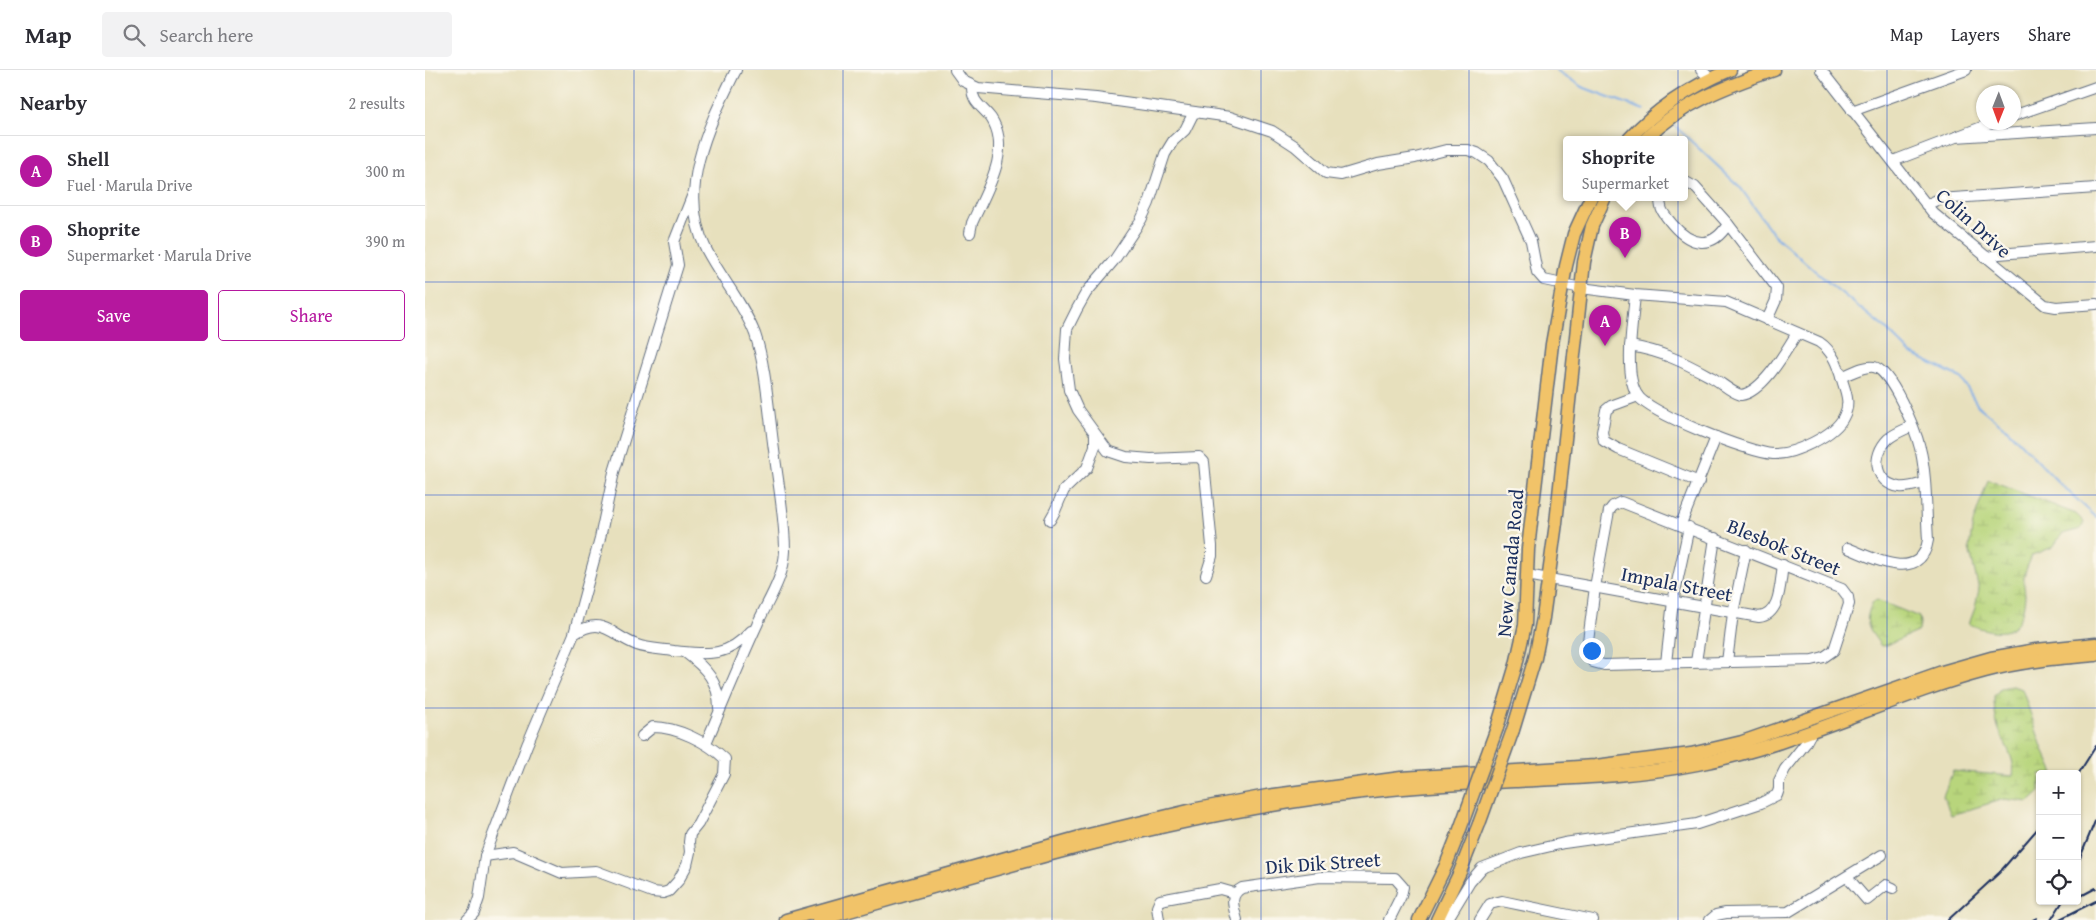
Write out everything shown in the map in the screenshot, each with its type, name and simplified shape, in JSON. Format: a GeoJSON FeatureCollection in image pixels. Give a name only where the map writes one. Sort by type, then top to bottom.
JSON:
{"type":"FeatureCollection","features":[{"type":"Feature","properties":{"kind":"main road"},"geometry":{"type":"LineString","coordinates":[[1641,136],[1686,91],[1706,74],[1730,70]]}},
{"type":"Feature","properties":{"kind":"main road"},"geometry":{"type":"LineString","coordinates":[[1663,116],[1708,95],[1774,70]]}},
{"type":"Feature","properties":{"kind":"main road","name":"New Canada Road"},"geometry":{"type":"LineString","coordinates":[[1419,920],[1459,832],[1497,728],[1523,637],[1527,575],[1552,344],[1571,242],[1589,201]]}},
{"type":"Feature","properties":{"kind":"main road","name":"New Canada Road"},"geometry":{"type":"LineString","coordinates":[[1437,920],[1460,872],[1479,824],[1513,730],[1535,658],[1549,577],[1581,288],[1590,235],[1603,201]]}},
{"type":"Feature","properties":{"kind":"main road"},"geometry":{"type":"LineString","coordinates":[[786,920],[1084,836],[1168,816],[1250,800],[1401,778],[1595,766],[1691,754],[1751,739],[1942,672],[1991,658],[2036,650],[2096,644]]}},
{"type":"Feature","properties":{"kind":"main road"},"geometry":{"type":"LineString","coordinates":[[818,920],[1100,842],[1225,814],[1318,798],[1382,790],[1654,771],[1733,756],[1811,733],[1914,693],[1989,670],[2038,660],[2096,655]]}},
{"type":"Feature","properties":{"kind":"street"},"geometry":{"type":"LineString","coordinates":[[467,920],[474,913],[479,898],[485,856],[527,745],[574,634],[600,538],[613,472],[678,265],[674,242],[693,194],[703,142],[736,70]]}},
{"type":"Feature","properties":{"kind":"street"},"geometry":{"type":"LineString","coordinates":[[955,70],[963,81],[972,86],[1105,99],[1230,117],[1272,131],[1295,146],[1326,173],[1332,175],[1349,173],[1445,150],[1477,152],[1489,161],[1503,179],[1531,241],[1537,272],[1544,280],[1563,285],[1635,296],[1726,302],[1819,342],[1829,349],[1841,377],[1847,400],[1844,418],[1818,439],[1797,450],[1771,454],[1716,438],[1652,406],[1638,396],[1631,377],[1630,346],[1635,296]]}},
{"type":"Feature","properties":{"kind":"street","name":"Colin Drive"},"geometry":{"type":"LineString","coordinates":[[1821,70],[1926,205],[1941,221],[2045,305],[2056,307],[2096,304]]}},
{"type":"Feature","properties":{"kind":"street"},"geometry":{"type":"LineString","coordinates":[[1852,111],[1965,70]]}},
{"type":"Feature","properties":{"kind":"street"},"geometry":{"type":"LineString","coordinates":[[970,233],[971,223],[997,163],[999,147],[998,134],[995,127],[987,113],[973,99],[972,86]]}},
{"type":"Feature","properties":{"kind":"street"},"geometry":{"type":"LineString","coordinates":[[2021,113],[2096,87]]}},
{"type":"Feature","properties":{"kind":"street"},"geometry":{"type":"LineString","coordinates":[[1194,112],[1185,130],[1173,141],[1165,154],[1149,203],[1141,220],[1115,259],[1086,293],[1067,329],[1065,359],[1069,390],[1078,410],[1108,451],[1126,457],[1151,459],[1199,457],[1204,462],[1213,556],[1206,575]]}},
{"type":"Feature","properties":{"kind":"street"},"geometry":{"type":"LineString","coordinates":[[1956,137],[2096,128]]}},
{"type":"Feature","properties":{"kind":"street"},"geometry":{"type":"LineString","coordinates":[[1893,161],[1976,129]]}},
{"type":"Feature","properties":{"kind":"street"},"geometry":{"type":"LineString","coordinates":[[1688,183],[1695,187],[1728,224],[1777,288],[1776,300],[1767,320]]}},
{"type":"Feature","properties":{"kind":"street"},"geometry":{"type":"LineString","coordinates":[[1926,205],[1939,200],[2096,188]]}},
{"type":"Feature","properties":{"kind":"street"},"geometry":{"type":"LineString","coordinates":[[693,194],[695,223],[706,249],[747,315],[755,336],[765,381],[785,552],[777,584],[757,624],[705,743]]}},
{"type":"Feature","properties":{"kind":"street"},"geometry":{"type":"LineString","coordinates":[[1660,201],[1663,212],[1685,238],[1690,241],[1701,242],[1715,239],[1721,235],[1728,224]]}},
{"type":"Feature","properties":{"kind":"street"},"geometry":{"type":"LineString","coordinates":[[1985,258],[1999,254],[2096,246]]}},
{"type":"Feature","properties":{"kind":"street"},"geometry":{"type":"LineString","coordinates":[[1630,346],[1662,352],[1712,377],[1741,395],[1754,389],[1780,363],[1797,333]]}},
{"type":"Feature","properties":{"kind":"street"},"geometry":{"type":"LineString","coordinates":[[1841,377],[1871,366],[1881,370],[1895,390],[1920,448],[1928,540],[1925,550],[1917,560],[1899,566],[1877,560],[1848,548]]}},
{"type":"Feature","properties":{"kind":"street"},"geometry":{"type":"LineString","coordinates":[[1638,396],[1611,406],[1606,410],[1602,432],[1605,442],[1699,482]]}},
{"type":"Feature","properties":{"kind":"street"},"geometry":{"type":"LineString","coordinates":[[1912,426],[1888,439],[1878,454],[1877,466],[1884,479],[1893,485],[1907,487],[1924,483]]}},
{"type":"Feature","properties":{"kind":"street"},"geometry":{"type":"LineString","coordinates":[[1050,520],[1063,490],[1087,468],[1095,446],[1095,435]]}},
{"type":"Feature","properties":{"kind":"street"},"geometry":{"type":"LineString","coordinates":[[1666,663],[1673,601],[1685,525],[1716,438]]}},
{"type":"Feature","properties":{"kind":"street","name":"Blesbok Street"},"geometry":{"type":"LineString","coordinates":[[1617,503],[1627,503],[1685,525],[1842,588],[1846,593],[1849,604],[1835,648],[1829,655],[1812,660],[1600,665],[1591,660],[1587,648],[1595,587],[1607,520],[1611,508],[1617,503]]}},
{"type":"Feature","properties":{"kind":"street"},"geometry":{"type":"LineString","coordinates":[[1697,662],[1715,538]]}},
{"type":"Feature","properties":{"kind":"street"},"geometry":{"type":"LineString","coordinates":[[1727,662],[1733,612],[1746,550]]}},
{"type":"Feature","properties":{"kind":"street","name":"Impala Street"},"geometry":{"type":"LineString","coordinates":[[1527,575],[1549,577],[1759,617],[1770,614],[1777,602],[1783,565]]}},
{"type":"Feature","properties":{"kind":"street"},"geometry":{"type":"LineString","coordinates":[[574,634],[593,625],[602,627],[643,647],[706,654],[720,652],[733,647],[746,637],[757,624]]}},
{"type":"Feature","properties":{"kind":"street"},"geometry":{"type":"LineString","coordinates":[[685,652],[707,671],[712,678],[719,698],[719,712]]}},
{"type":"Feature","properties":{"kind":"street"},"geometry":{"type":"LineString","coordinates":[[485,856],[513,852],[562,873],[595,871],[652,892],[663,894],[669,891],[678,881],[687,865],[690,852],[690,834],[698,824],[725,768],[725,759],[705,743],[661,727],[653,727],[642,736]]}},
{"type":"Feature","properties":{"kind":"street"},"geometry":{"type":"LineString","coordinates":[[1447,920],[1470,882],[1482,868],[1521,853],[1564,843],[1697,824],[1761,804],[1777,795],[1779,781],[1785,769],[1805,744],[1811,733]]}},
{"type":"Feature","properties":{"kind":"street"},"geometry":{"type":"LineString","coordinates":[[1710,920],[1726,912],[1788,912],[1882,855]]}},
{"type":"Feature","properties":{"kind":"street","name":"Dik Dik Street"},"geometry":{"type":"LineString","coordinates":[[1234,894],[1237,890],[1247,886],[1320,877],[1393,877],[1403,884],[1403,890],[1389,920]]}},
{"type":"Feature","properties":{"kind":"street"},"geometry":{"type":"LineString","coordinates":[[1847,877],[1867,900],[1886,885],[1893,888]]}},
{"type":"Feature","properties":{"kind":"street"},"geometry":{"type":"LineString","coordinates":[[1159,920],[1157,907],[1160,900],[1220,888],[1234,894],[1232,900],[1237,920]]}},
{"type":"Feature","properties":{"kind":"street"},"geometry":{"type":"LineString","coordinates":[[1480,920],[1491,904],[1497,901],[1593,920]]}},
{"type":"Feature","properties":{"kind":"street"},"geometry":{"type":"LineString","coordinates":[[1536,920],[1538,908]]}},
{"type":"Feature","properties":{"kind":"green space"},"geometry":{"type":"Polygon","coordinates":[[[1988,480],[2076,514],[2084,522],[2081,529],[2062,534],[2053,547],[2032,555],[2025,572],[2025,596],[2019,619],[2008,630],[2000,631],[1991,631],[1969,624],[1979,589],[1969,548],[1973,523],[1988,480]]]}},
{"type":"Feature","properties":{"kind":"green space"},"geometry":{"type":"Polygon","coordinates":[[[1877,600],[1919,617],[1919,631],[1881,646],[1870,630],[1867,621],[1872,603],[1877,600]]]}},
{"type":"Feature","properties":{"kind":"green space"},"geometry":{"type":"Polygon","coordinates":[[[2012,686],[2022,689],[2042,747],[2053,770],[2036,770],[2036,796],[2029,802],[2004,799],[1951,815],[1943,796],[1953,771],[2013,776],[2013,763],[2000,733],[1995,712],[1994,696],[2001,688],[2012,686]]]}},
{"type":"Feature","properties":{"kind":"waterway"},"geometry":{"type":"LineString","coordinates":[[1556,70],[1582,87],[1644,110]]}},
{"type":"Feature","properties":{"kind":"waterway"},"geometry":{"type":"LineString","coordinates":[[1675,126],[1686,136]]}},
{"type":"Feature","properties":{"kind":"waterway"},"geometry":{"type":"LineString","coordinates":[[1688,138],[1740,187],[1774,235],[1886,329],[1910,353],[1961,378],[1978,406],[2008,430],[2058,482],[2096,517]]}},
{"type":"Feature","properties":{"kind":"railway"},"geometry":{"type":"LineString","coordinates":[[2081,770],[2096,746]]}},
{"type":"Feature","properties":{"kind":"railway"},"geometry":{"type":"LineString","coordinates":[[2079,860],[2096,819]]}},
{"type":"Feature","properties":{"kind":"railway"},"geometry":{"type":"LineString","coordinates":[[1948,920],[1999,873],[2036,831]]}},
{"type":"Feature","properties":{"kind":"railway"},"geometry":{"type":"LineString","coordinates":[[2081,896],[2096,888]]}},
{"type":"Feature","properties":{"kind":"railway"},"geometry":{"type":"LineString","coordinates":[[2060,919],[2096,901]]}},
{"type":"Feature","properties":{"kind":"railway"},"geometry":{"type":"LineString","coordinates":[[2051,920],[2060,905]]}},
{"type":"Feature","properties":{"kind":"railway"},"geometry":{"type":"LineString","coordinates":[[2033,920],[2037,918]]}},
{"type":"Feature","properties":{"kind":"place","name":"Shoprite"},"geometry":{"type":"Point","coordinates":[1625,258]}},
{"type":"Feature","properties":{"kind":"place","name":"Shell"},"geometry":{"type":"Point","coordinates":[1605,346]}}]}
